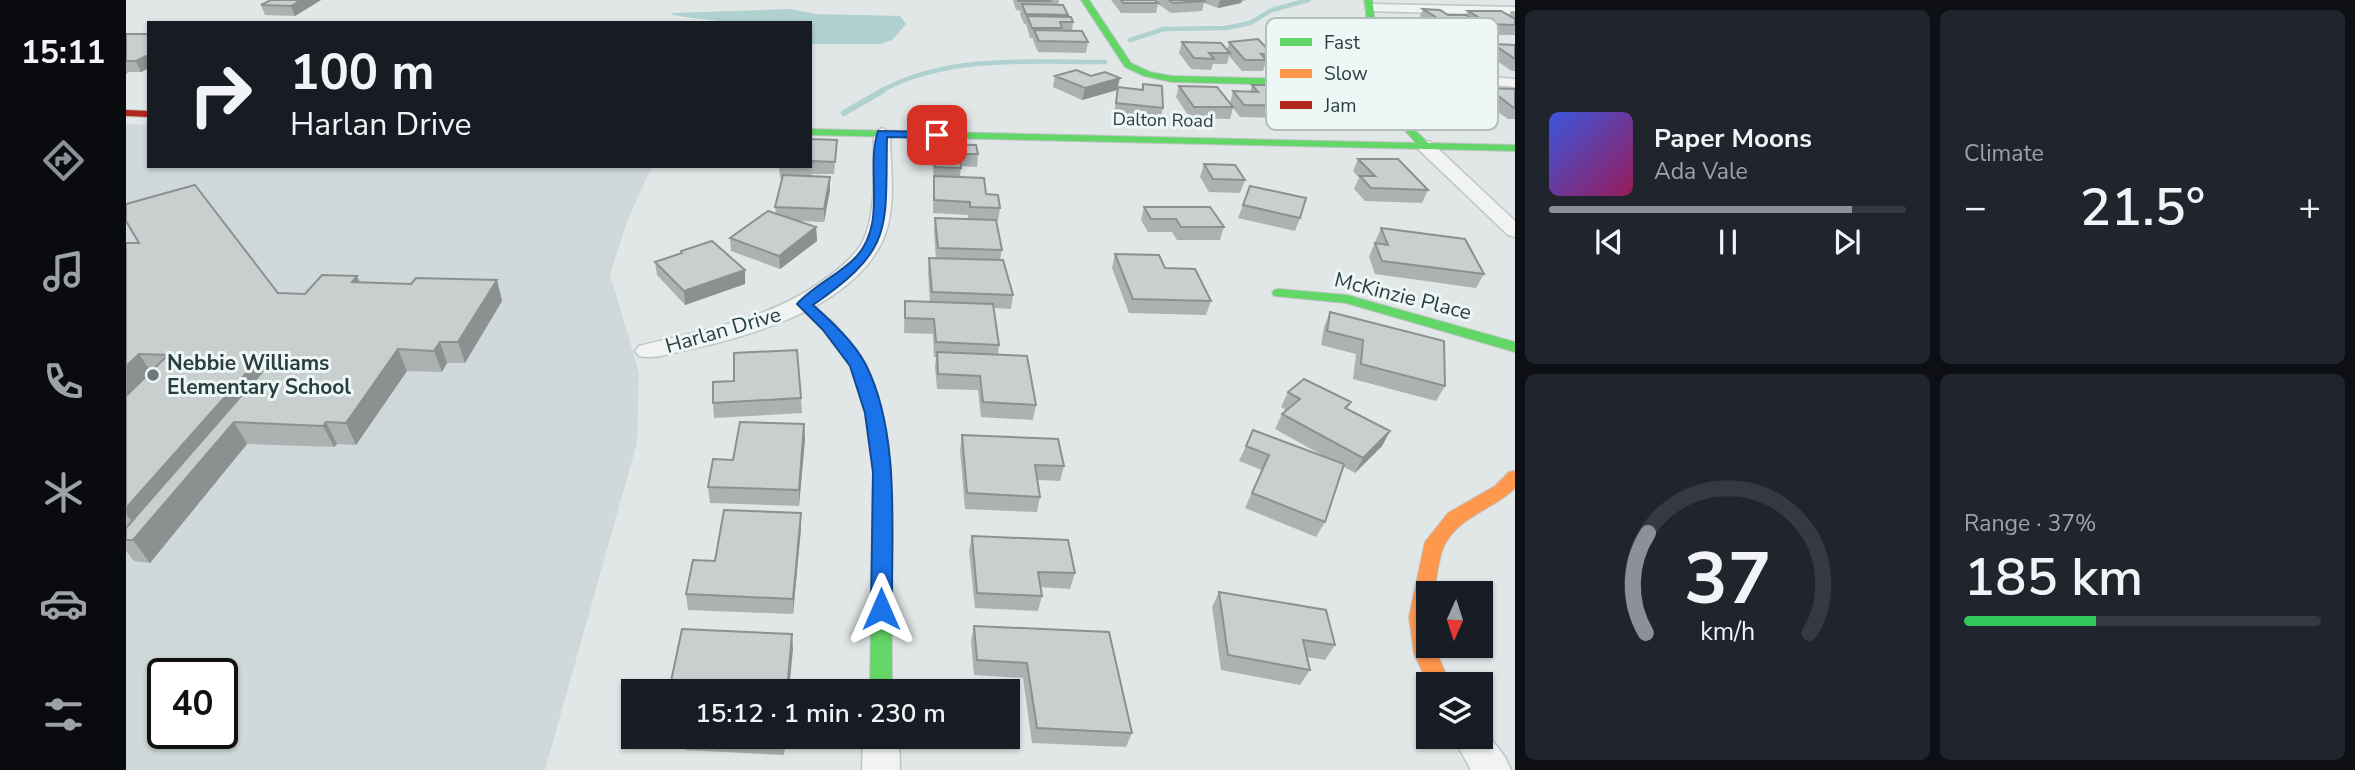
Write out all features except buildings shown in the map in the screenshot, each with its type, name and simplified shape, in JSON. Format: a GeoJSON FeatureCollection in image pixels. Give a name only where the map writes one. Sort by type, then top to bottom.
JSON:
{"type":"FeatureCollection","features":[{"type":"Feature","properties":{"kind":"street"},"geometry":{"type":"LineString","coordinates":[[1085,0],[1128,65],[1147,74],[1172,79],[1266,81]]}},
{"type":"Feature","properties":{"kind":"street"},"geometry":{"type":"LineString","coordinates":[[1370,4],[1515,11]]}},
{"type":"Feature","properties":{"kind":"street"},"geometry":{"type":"LineString","coordinates":[[126,113],[147,114]]}},
{"type":"Feature","properties":{"kind":"street"},"geometry":{"type":"LineString","coordinates":[[1411,130],[1515,231]]}},
{"type":"Feature","properties":{"kind":"street","name":"Dalton Road"},"geometry":{"type":"LineString","coordinates":[[812,132],[1515,148]]}},
{"type":"Feature","properties":{"kind":"street","name":"Harlan Drive"},"geometry":{"type":"LineString","coordinates":[[647,351],[726,333],[767,320],[804,304],[836,283],[862,259],[872,245],[879,217],[882,133]]}},
{"type":"Feature","properties":{"kind":"street","name":"McKinzie Place"},"geometry":{"type":"LineString","coordinates":[[1279,293],[1347,299],[1515,347]]}},
{"type":"Feature","properties":{"kind":"street"},"geometry":{"type":"LineString","coordinates":[[804,304],[829,327],[858,365],[873,413],[882,472],[881,679]]}},
{"type":"Feature","properties":{"kind":"street"},"geometry":{"type":"LineString","coordinates":[[1434,672],[1425,653],[1419,617],[1435,542],[1455,518],[1501,491],[1515,477]]}},
{"type":"Feature","properties":{"kind":"street"},"geometry":{"type":"LineString","coordinates":[[881,749],[881,770]]}},
{"type":"Feature","properties":{"kind":"street"},"geometry":{"type":"LineString","coordinates":[[1479,749],[1492,770]]}},
{"type":"Feature","properties":{"kind":"shaded area"},"geometry":{"type":"Polygon","coordinates":[[[126,124],[147,125],[147,168],[651,168],[628,219],[610,274],[639,373],[637,443],[545,770],[126,770],[126,124]]]}},
{"type":"Feature","properties":{"kind":"water"},"geometry":{"type":"Polygon","coordinates":[[[790,9],[815,14],[900,16],[906,24],[892,40],[880,44],[812,44],[812,21],[724,21],[690,18],[672,13],[790,9]]]}},
{"type":"Feature","properties":{"kind":"waterway"},"geometry":{"type":"LineString","coordinates":[[1130,40],[1164,29],[1226,28],[1250,23],[1272,10],[1308,0]]}},
{"type":"Feature","properties":{"kind":"waterway"},"geometry":{"type":"LineString","coordinates":[[879,92],[932,71],[961,66],[1018,61],[1105,62]]}},
{"type":"Feature","properties":{"kind":"waterway"},"geometry":{"type":"LineString","coordinates":[[844,113],[882,91]]}},
{"type":"Feature","properties":{"kind":"traffic: fast"},"geometry":{"type":"LineString","coordinates":[[1085,0],[1128,65],[1147,74],[1172,79],[1266,81]]}},
{"type":"Feature","properties":{"kind":"traffic: fast"},"geometry":{"type":"LineString","coordinates":[[1368,0],[1371,18]]}},
{"type":"Feature","properties":{"kind":"traffic: fast"},"geometry":{"type":"LineString","coordinates":[[1410,130],[1425,146]]}},
{"type":"Feature","properties":{"kind":"traffic: fast"},"geometry":{"type":"LineString","coordinates":[[812,132],[1515,148]]}},
{"type":"Feature","properties":{"kind":"traffic: fast"},"geometry":{"type":"LineString","coordinates":[[1279,293],[1347,299],[1515,347]]}},
{"type":"Feature","properties":{"kind":"traffic: fast"},"geometry":{"type":"LineString","coordinates":[[804,304],[829,326],[858,365],[873,413],[882,472],[881,679]]}},
{"type":"Feature","properties":{"kind":"traffic: slow"},"geometry":{"type":"LineString","coordinates":[[1434,672],[1425,653],[1419,617],[1435,542],[1455,518],[1501,491],[1515,477]]}},
{"type":"Feature","properties":{"kind":"traffic: jam"},"geometry":{"type":"LineString","coordinates":[[126,113],[147,114]]}},
{"type":"Feature","properties":{"kind":"place","name":"Nebbie Williams Elementary School"},"geometry":{"type":"Point","coordinates":[153,375]}},
{"type":"Feature","properties":{"kind":"route"},"geometry":{"type":"LineString","coordinates":[[881,609],[882,472],[873,413],[858,365],[829,327],[804,304],[836,283],[862,259],[872,245],[880,205],[882,133],[937,135]]}}]}
